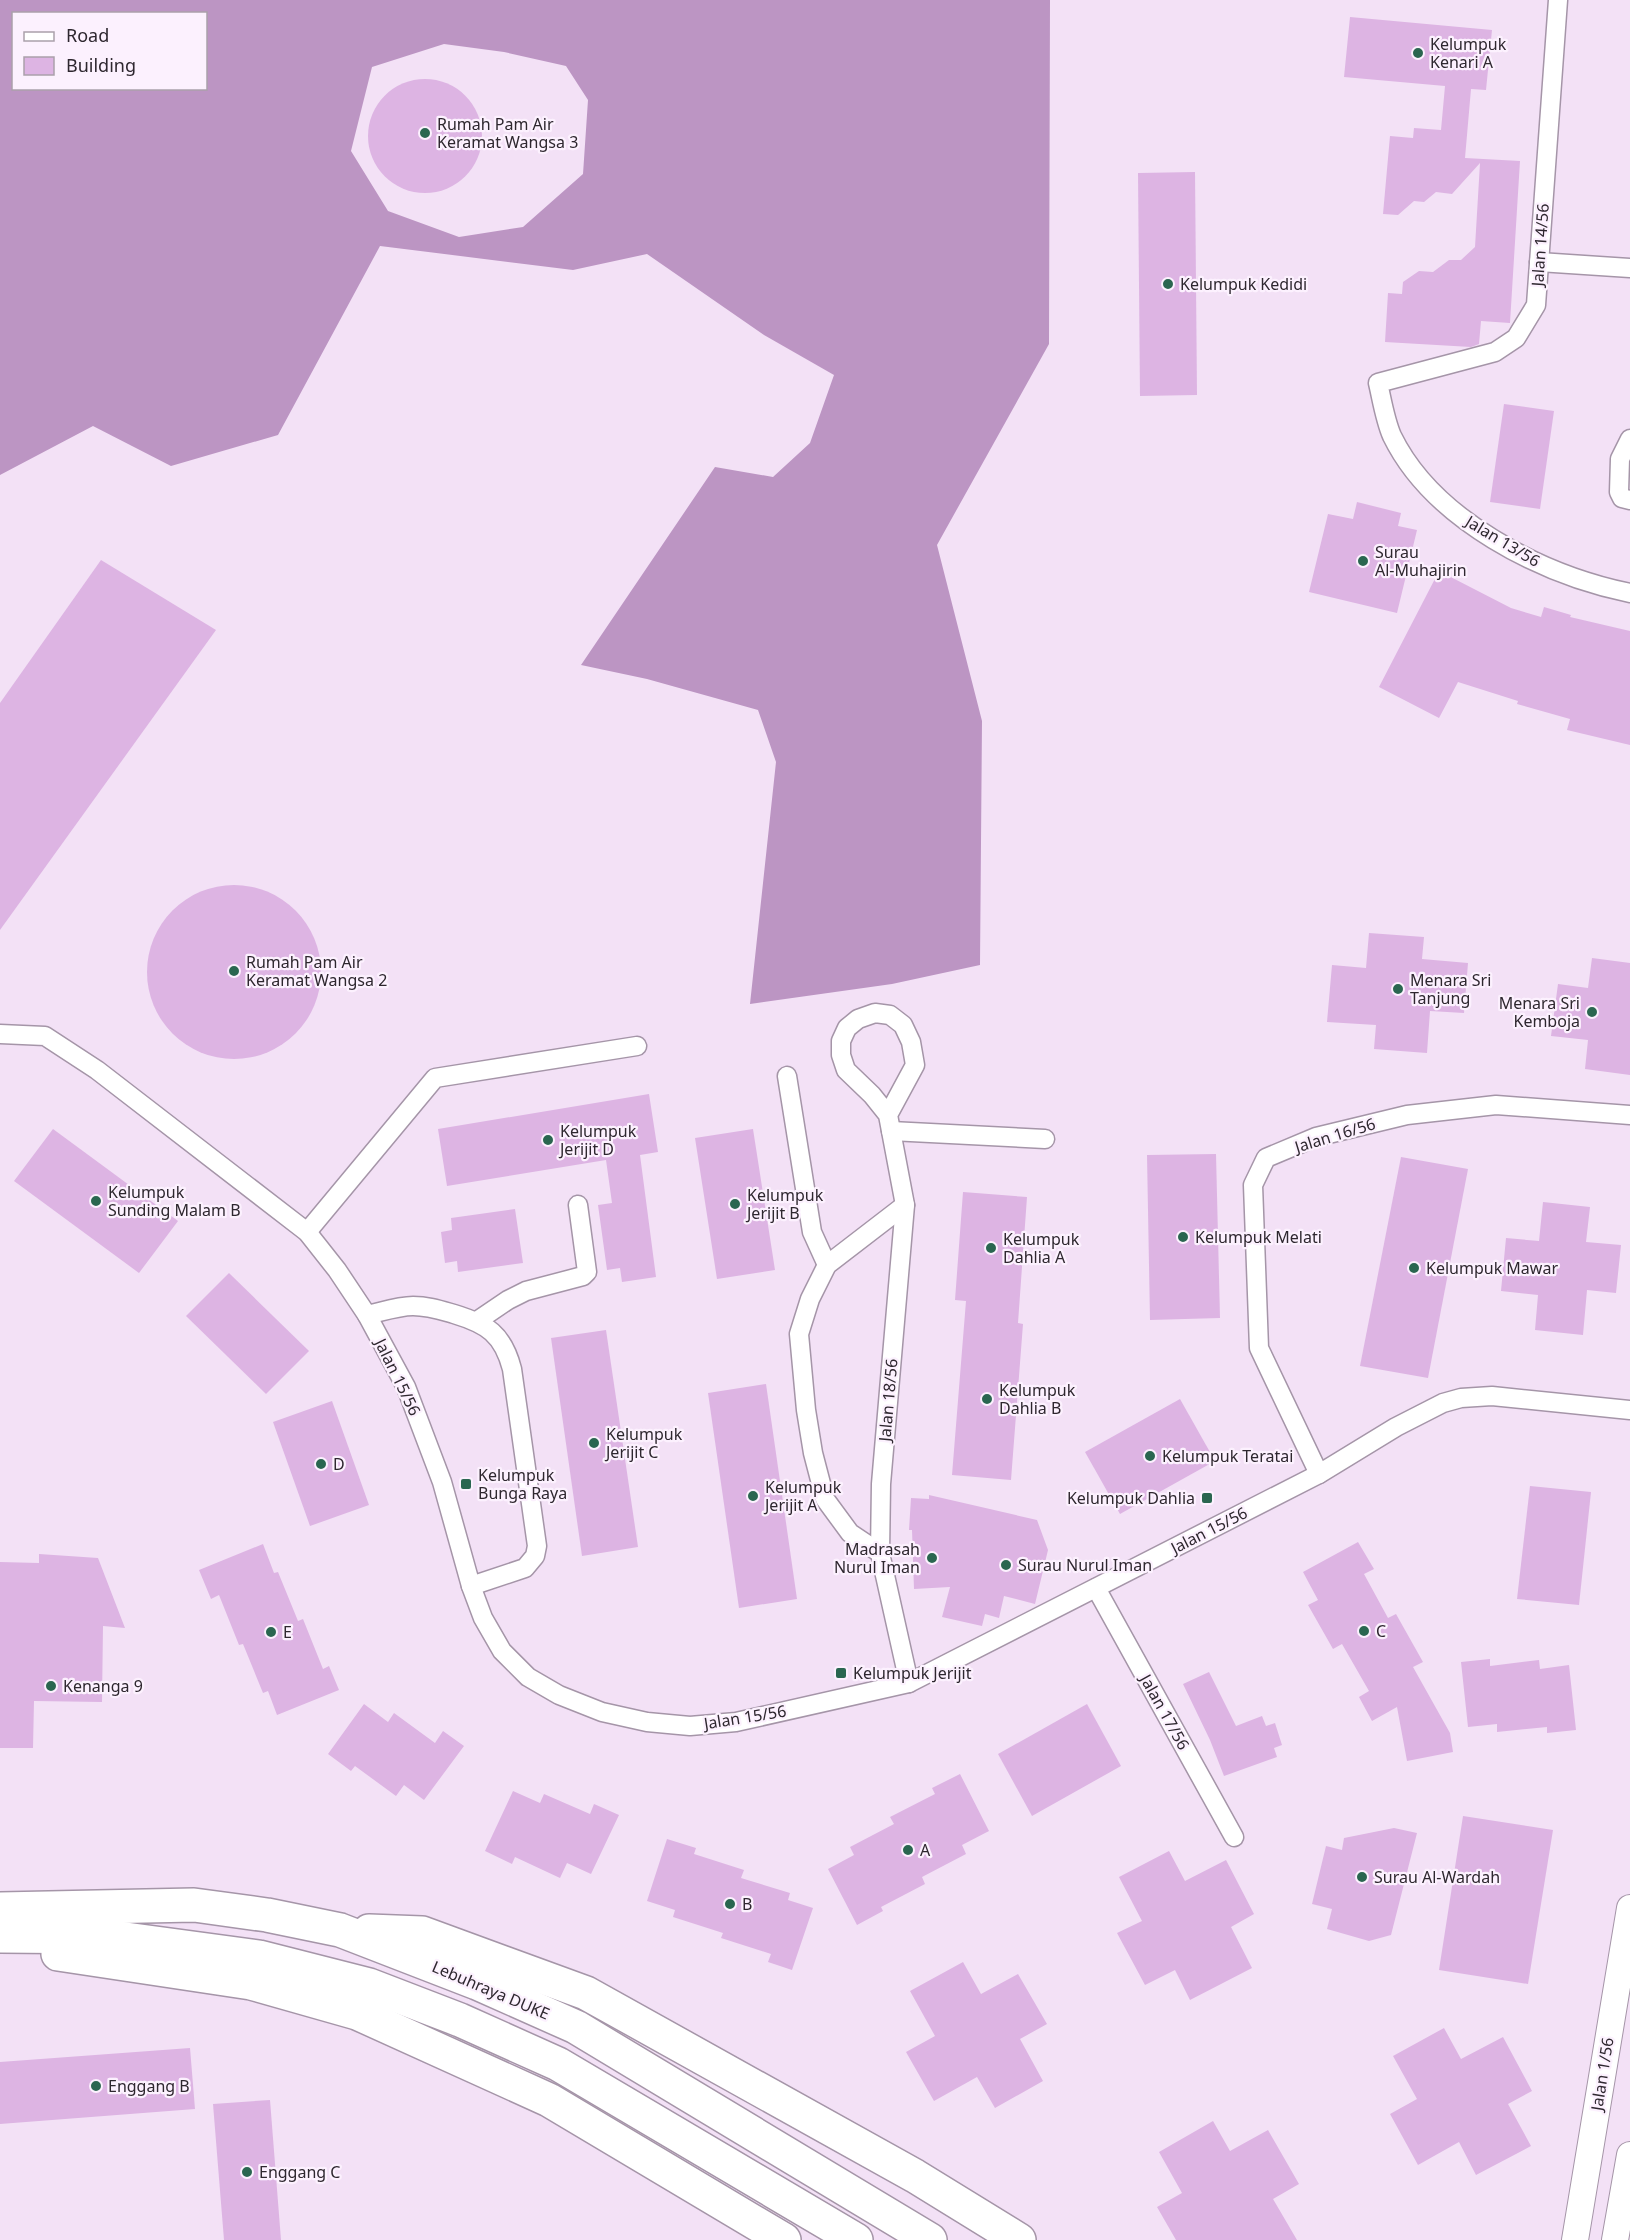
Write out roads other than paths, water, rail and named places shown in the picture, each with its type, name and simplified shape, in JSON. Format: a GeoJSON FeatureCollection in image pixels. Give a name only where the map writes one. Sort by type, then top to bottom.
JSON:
{"type":"FeatureCollection","features":[{"type":"Feature","properties":{"kind":"highway","name":"Lebuhraya DUKE"},"geometry":{"type":"LineString","coordinates":[[0,1909],[194,1905],[267,1915],[340,1930],[486,1987],[576,2027],[930,2240]]}},
{"type":"Feature","properties":{"kind":"highway"},"geometry":{"type":"LineString","coordinates":[[340,1930],[422,1933],[586,1993],[915,2176],[1019,2240]]}},
{"type":"Feature","properties":{"kind":"highway"},"geometry":{"type":"LineString","coordinates":[[0,1936],[111,1937],[259,1957],[369,1985],[460,2020],[558,2064],[856,2240]]}},
{"type":"Feature","properties":{"kind":"highway"},"geometry":{"type":"LineString","coordinates":[[0,1945],[252,1983],[357,2013],[549,2100],[784,2240]]}},
{"type":"Feature","properties":{"kind":"main road","name":"Jalan 1/56"},"geometry":{"type":"LineString","coordinates":[[1575,2240],[1630,1908]]}},
{"type":"Feature","properties":{"kind":"main road"},"geometry":{"type":"LineString","coordinates":[[1616,2240],[1630,2156]]}},
{"type":"Feature","properties":{"kind":"street","name":"Jalan 14/56"},"geometry":{"type":"LineString","coordinates":[[1378,383],[1495,352],[1516,338],[1536,305],[1558,0]]}},
{"type":"Feature","properties":{"kind":"street"},"geometry":{"type":"LineString","coordinates":[[1539,262],[1630,268]]}},
{"type":"Feature","properties":{"kind":"street","name":"Jalan 13/56"},"geometry":{"type":"LineString","coordinates":[[1378,383],[1392,434],[1417,476],[1469,523],[1540,565],[1607,588],[1630,593]]}},
{"type":"Feature","properties":{"kind":"street"},"geometry":{"type":"LineString","coordinates":[[1630,439],[1620,459],[1619,485],[1622,498],[1630,500]]}},
{"type":"Feature","properties":{"kind":"street","name":"Jalan 18/56"},"geometry":{"type":"LineString","coordinates":[[890,1123],[915,1065],[911,1042],[903,1025],[890,1015],[875,1013],[858,1019],[847,1028],[841,1041],[841,1055],[846,1070],[872,1095],[890,1123],[905,1205],[880,1484],[880,1553],[909,1683]]}},
{"type":"Feature","properties":{"kind":"street","name":"Jalan 15/56"},"geometry":{"type":"LineString","coordinates":[[0,1034],[45,1036],[97,1070],[307,1232],[337,1270],[367,1315],[406,1387],[442,1482],[471,1586],[483,1618],[502,1651],[528,1677],[559,1695],[602,1712],[647,1722],[690,1726],[736,1722],[909,1683],[1319,1474],[1443,1403],[1461,1398],[1492,1396],[1630,1410]]}},
{"type":"Feature","properties":{"kind":"street"},"geometry":{"type":"LineString","coordinates":[[307,1232],[435,1078],[636,1046]]}},
{"type":"Feature","properties":{"kind":"street"},"geometry":{"type":"LineString","coordinates":[[787,1076],[812,1232],[827,1266]]}},
{"type":"Feature","properties":{"kind":"street","name":"Jalan 16/56"},"geometry":{"type":"LineString","coordinates":[[1319,1474],[1259,1348],[1253,1185],[1266,1158],[1316,1137],[1407,1114],[1496,1105],[1630,1115]]}},
{"type":"Feature","properties":{"kind":"street"},"geometry":{"type":"LineString","coordinates":[[890,1123],[1045,1139]]}},
{"type":"Feature","properties":{"kind":"street"},"geometry":{"type":"LineString","coordinates":[[477,1321],[508,1300],[526,1292],[583,1276],[587,1272],[578,1205]]}},
{"type":"Feature","properties":{"kind":"street"},"geometry":{"type":"LineString","coordinates":[[880,1553],[850,1533],[825,1499],[813,1453],[806,1410],[799,1334],[810,1299],[827,1266],[905,1205]]}},
{"type":"Feature","properties":{"kind":"street"},"geometry":{"type":"LineString","coordinates":[[367,1315],[410,1306],[432,1307],[477,1321],[497,1337],[508,1353],[537,1546],[535,1556],[525,1568],[471,1586]]}},
{"type":"Feature","properties":{"kind":"street","name":"Jalan 17/56"},"geometry":{"type":"LineString","coordinates":[[1096,1588],[1234,1837]]}},
{"type":"Feature","properties":{"kind":"place","name":"Kelumpuk Kenari A"},"geometry":{"type":"Point","coordinates":[1418,53]}},
{"type":"Feature","properties":{"kind":"place","name":"Rumah Pam Air Keramat Wangsa 3"},"geometry":{"type":"Point","coordinates":[425,133]}},
{"type":"Feature","properties":{"kind":"place","name":"Kelumpuk Kedidi"},"geometry":{"type":"Point","coordinates":[1168,284]}},
{"type":"Feature","properties":{"kind":"place","name":"Surau Al-Muhajirin"},"geometry":{"type":"Point","coordinates":[1363,561]}},
{"type":"Feature","properties":{"kind":"place","name":"Rumah Pam Air Keramat Wangsa 2"},"geometry":{"type":"Point","coordinates":[234,971]}},
{"type":"Feature","properties":{"kind":"place","name":"Menara Sri Tanjung"},"geometry":{"type":"Point","coordinates":[1398,989]}},
{"type":"Feature","properties":{"kind":"place","name":"Menara Sri Kemboja"},"geometry":{"type":"Point","coordinates":[1592,1012]}},
{"type":"Feature","properties":{"kind":"place","name":"Kelumpuk Jerijit D"},"geometry":{"type":"Point","coordinates":[548,1140]}},
{"type":"Feature","properties":{"kind":"place","name":"Kelumpuk Sunding Malam B"},"geometry":{"type":"Point","coordinates":[96,1201]}},
{"type":"Feature","properties":{"kind":"place","name":"Kelumpuk Jerijit B"},"geometry":{"type":"Point","coordinates":[735,1204]}},
{"type":"Feature","properties":{"kind":"place","name":"Kelumpuk Melati"},"geometry":{"type":"Point","coordinates":[1183,1237]}},
{"type":"Feature","properties":{"kind":"place","name":"Kelumpuk Dahlia A"},"geometry":{"type":"Point","coordinates":[991,1248]}},
{"type":"Feature","properties":{"kind":"place","name":"Kelumpuk Mawar"},"geometry":{"type":"Point","coordinates":[1414,1268]}},
{"type":"Feature","properties":{"kind":"place","name":"Kelumpuk Dahlia B"},"geometry":{"type":"Point","coordinates":[987,1399]}},
{"type":"Feature","properties":{"kind":"place","name":"Kelumpuk Jerijit C"},"geometry":{"type":"Point","coordinates":[594,1443]}},
{"type":"Feature","properties":{"kind":"place","name":"Kelumpuk Teratai"},"geometry":{"type":"Point","coordinates":[1150,1456]}},
{"type":"Feature","properties":{"kind":"place","name":"D"},"geometry":{"type":"Point","coordinates":[321,1464]}},
{"type":"Feature","properties":{"kind":"place","name":"Kelumpuk Bunga Raya"},"geometry":{"type":"Point","coordinates":[466,1484]}},
{"type":"Feature","properties":{"kind":"place","name":"Kelumpuk Jerijit A"},"geometry":{"type":"Point","coordinates":[753,1496]}},
{"type":"Feature","properties":{"kind":"place","name":"Kelumpuk Dahlia"},"geometry":{"type":"Point","coordinates":[1207,1498]}},
{"type":"Feature","properties":{"kind":"place","name":"Madrasah Nurul Iman"},"geometry":{"type":"Point","coordinates":[932,1558]}},
{"type":"Feature","properties":{"kind":"place","name":"Surau Nurul Iman"},"geometry":{"type":"Point","coordinates":[1006,1565]}},
{"type":"Feature","properties":{"kind":"place","name":"C"},"geometry":{"type":"Point","coordinates":[1364,1631]}},
{"type":"Feature","properties":{"kind":"place","name":"E"},"geometry":{"type":"Point","coordinates":[271,1632]}},
{"type":"Feature","properties":{"kind":"place","name":"Kelumpuk Jerijit"},"geometry":{"type":"Point","coordinates":[841,1673]}},
{"type":"Feature","properties":{"kind":"place","name":"Kenanga 9"},"geometry":{"type":"Point","coordinates":[51,1686]}},
{"type":"Feature","properties":{"kind":"place","name":"A"},"geometry":{"type":"Point","coordinates":[908,1850]}},
{"type":"Feature","properties":{"kind":"place","name":"Surau Al-Wardah"},"geometry":{"type":"Point","coordinates":[1362,1877]}},
{"type":"Feature","properties":{"kind":"place","name":"B"},"geometry":{"type":"Point","coordinates":[730,1904]}},
{"type":"Feature","properties":{"kind":"place","name":"Enggang B"},"geometry":{"type":"Point","coordinates":[96,2086]}},
{"type":"Feature","properties":{"kind":"place","name":"Enggang C"},"geometry":{"type":"Point","coordinates":[247,2172]}}]}
